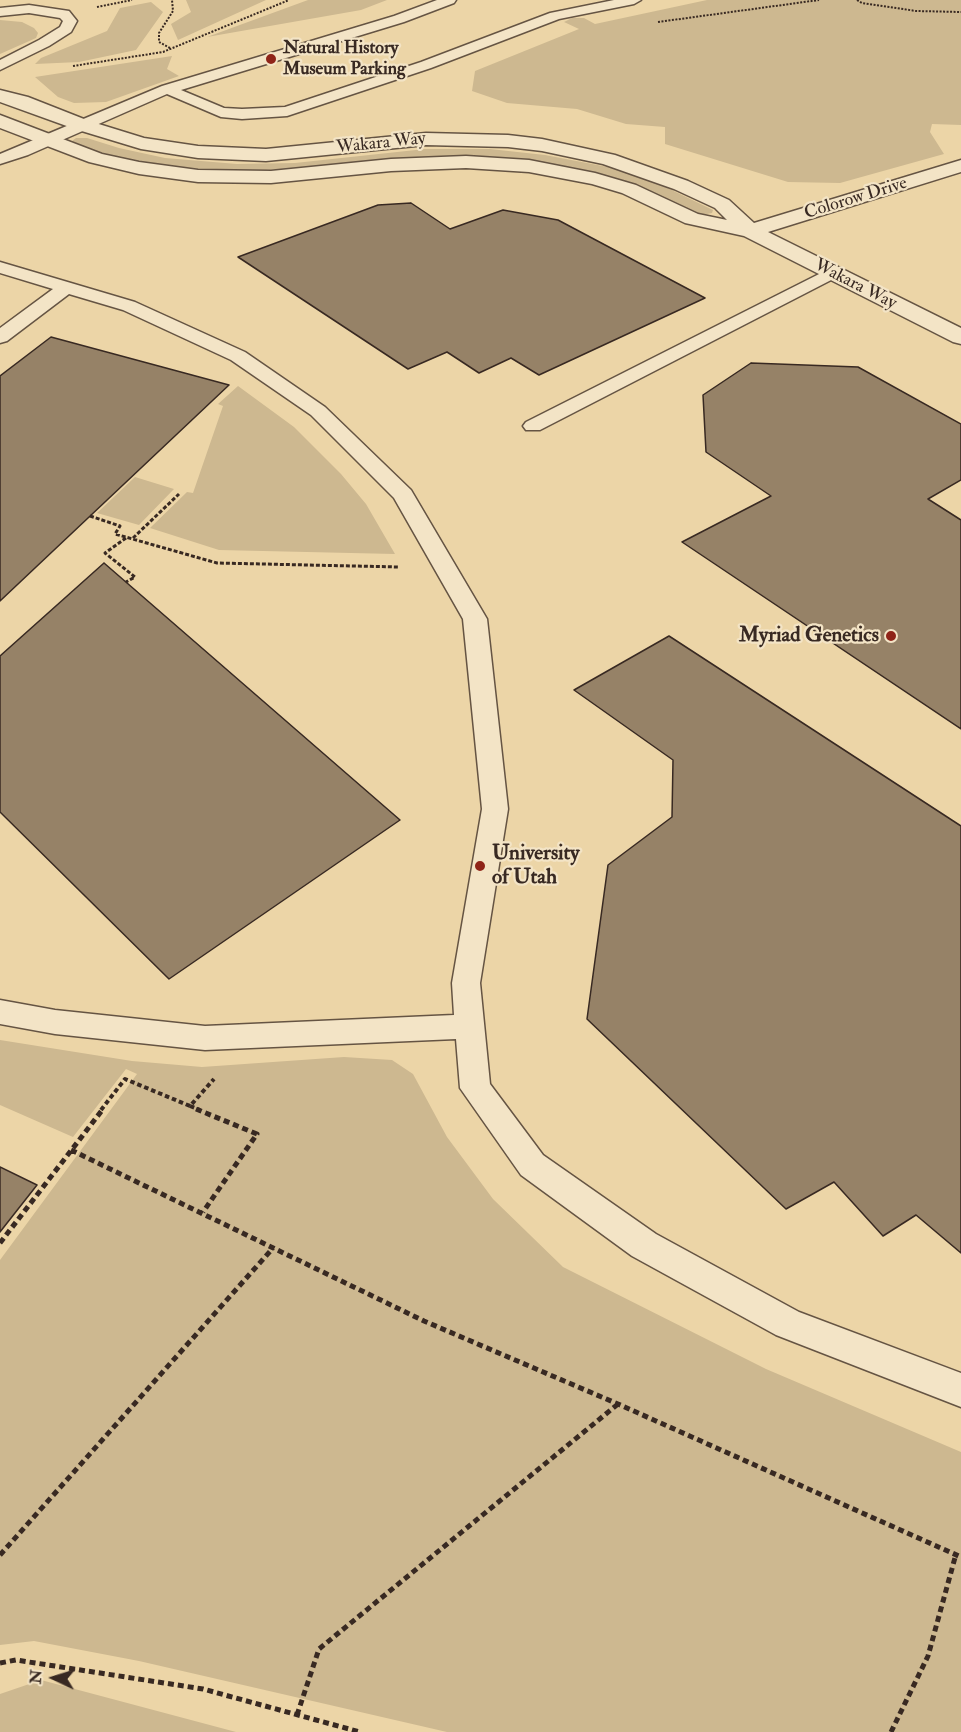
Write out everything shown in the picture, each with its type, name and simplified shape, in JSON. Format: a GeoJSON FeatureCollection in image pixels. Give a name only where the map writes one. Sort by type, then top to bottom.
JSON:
{"type":"FeatureCollection","features":[{"type":"Feature","properties":{"kind":"street","name":"Wakara Way"},"geometry":{"type":"LineString","coordinates":[[0,96],[21,101],[141,143],[225,154],[277,154],[426,139],[508,141],[542,145],[608,159],[681,185],[722,204],[750,231]]}},
{"type":"Feature","properties":{"kind":"street","name":"Wakara Way"},"geometry":{"type":"LineString","coordinates":[[0,121],[96,158],[119,164],[198,176],[271,177],[429,162],[498,163],[529,166],[606,182],[629,189],[692,219],[750,231],[961,337]]}},
{"type":"Feature","properties":{"kind":"street","name":"Colorow Drive"},"geometry":{"type":"LineString","coordinates":[[750,231],[961,166]]}},
{"type":"Feature","properties":{"kind":"lane"},"geometry":{"type":"LineString","coordinates":[[0,159],[167,89],[399,19],[449,0]]}},
{"type":"Feature","properties":{"kind":"lane"},"geometry":{"type":"LineString","coordinates":[[167,89],[222,112],[242,114],[287,111],[426,65],[555,16],[634,0]]}},
{"type":"Feature","properties":{"kind":"lane"},"geometry":{"type":"LineString","coordinates":[[0,12],[29,9],[64,14],[70,21],[66,29],[0,66]]}},
{"type":"Feature","properties":{"kind":"lane"},"geometry":{"type":"LineString","coordinates":[[0,267],[129,306],[238,356],[318,411],[403,495],[475,619],[495,809],[466,983],[475,1088],[532,1165],[644,1245],[788,1324],[961,1390]]}},
{"type":"Feature","properties":{"kind":"lane"},"geometry":{"type":"LineString","coordinates":[[533,426],[831,273]]}},
{"type":"Feature","properties":{"kind":"lane"},"geometry":{"type":"LineString","coordinates":[[0,337],[68,286]]}},
{"type":"Feature","properties":{"kind":"lane"},"geometry":{"type":"LineString","coordinates":[[0,1012],[55,1022],[205,1038],[469,1026]]}},
{"type":"Feature","properties":{"kind":"path"},"geometry":{"type":"LineString","coordinates":[[88,8],[132,0]]}},
{"type":"Feature","properties":{"kind":"path"},"geometry":{"type":"LineString","coordinates":[[172,0],[173,11],[159,33],[159,42],[173,48],[192,46]]}},
{"type":"Feature","properties":{"kind":"path"},"geometry":{"type":"LineString","coordinates":[[70,66],[148,55],[173,48],[289,0]]}},
{"type":"Feature","properties":{"kind":"path"},"geometry":{"type":"LineString","coordinates":[[648,23],[819,0]]}},
{"type":"Feature","properties":{"kind":"path"},"geometry":{"type":"LineString","coordinates":[[857,0],[862,3],[916,11],[961,12]]}},
{"type":"Feature","properties":{"kind":"path"},"geometry":{"type":"LineString","coordinates":[[132,539],[179,494]]}},
{"type":"Feature","properties":{"kind":"path"},"geometry":{"type":"LineString","coordinates":[[90,516],[120,526],[115,534],[217,563],[409,568]]}},
{"type":"Feature","properties":{"kind":"path"},"geometry":{"type":"LineString","coordinates":[[126,537],[105,553],[135,577],[126,582]]}},
{"type":"Feature","properties":{"kind":"path"},"geometry":{"type":"LineString","coordinates":[[190,1106],[218,1074]]}},
{"type":"Feature","properties":{"kind":"path"},"geometry":{"type":"LineString","coordinates":[[0,1243],[125,1079],[257,1134],[203,1212]]}},
{"type":"Feature","properties":{"kind":"path"},"geometry":{"type":"LineString","coordinates":[[71,1150],[424,1321],[618,1404],[959,1556],[928,1656],[891,1732]]}},
{"type":"Feature","properties":{"kind":"path"},"geometry":{"type":"LineString","coordinates":[[0,1555],[273,1248]]}},
{"type":"Feature","properties":{"kind":"path"},"geometry":{"type":"LineString","coordinates":[[297,1715],[319,1649],[618,1404]]}},
{"type":"Feature","properties":{"kind":"path"},"geometry":{"type":"LineString","coordinates":[[0,1663],[16,1660],[203,1689],[360,1732]]}},
{"type":"Feature","properties":{"kind":"shaded area"},"geometry":{"type":"Polygon","coordinates":[[[186,0],[266,0],[178,40],[171,24],[191,12],[186,0]]]}},
{"type":"Feature","properties":{"kind":"shaded area"},"geometry":{"type":"Polygon","coordinates":[[[308,0],[387,0],[361,10],[207,37],[308,0]]]}},
{"type":"Feature","properties":{"kind":"shaded area"},"geometry":{"type":"Polygon","coordinates":[[[707,0],[961,0],[961,125],[932,124],[930,132],[944,154],[840,183],[788,182],[665,144],[665,127],[626,124],[577,109],[507,103],[472,91],[475,71],[579,29],[564,22],[572,18],[584,18],[595,24],[707,0]]]}},
{"type":"Feature","properties":{"kind":"shaded area"},"geometry":{"type":"Polygon","coordinates":[[[151,2],[163,12],[136,50],[79,62],[35,64],[41,58],[107,31],[120,8],[151,2]]]}},
{"type":"Feature","properties":{"kind":"shaded area"},"geometry":{"type":"Polygon","coordinates":[[[0,20],[22,22],[34,28],[38,33],[36,38],[0,54],[0,20]]]}},
{"type":"Feature","properties":{"kind":"shaded area"},"geometry":{"type":"Polygon","coordinates":[[[172,56],[167,69],[179,76],[106,102],[74,103],[58,97],[35,77],[172,56]]]}},
{"type":"Feature","properties":{"kind":"shaded area"},"geometry":{"type":"Polygon","coordinates":[[[76,138],[87,138],[165,158],[237,164],[295,163],[425,149],[490,149],[545,155],[613,168],[653,181],[713,210],[712,213],[702,215],[632,184],[512,160],[216,172],[173,168],[113,157],[74,144],[72,141],[76,138]]]}},
{"type":"Feature","properties":{"kind":"shaded area"},"geometry":{"type":"Polygon","coordinates":[[[238,386],[294,427],[341,474],[366,504],[395,554],[219,550],[150,528],[187,492],[193,493],[223,406],[218,404],[238,386]]]}},
{"type":"Feature","properties":{"kind":"shaded area"},"geometry":{"type":"Polygon","coordinates":[[[135,477],[174,489],[139,525],[97,513],[135,477]]]}},
{"type":"Feature","properties":{"kind":"shaded area"},"geometry":{"type":"Polygon","coordinates":[[[0,1040],[132,1061],[202,1067],[344,1057],[392,1060],[413,1074],[447,1137],[493,1199],[563,1267],[766,1369],[961,1452],[961,1732],[447,1732],[139,1661],[34,1641],[0,1645],[0,1260],[137,1074],[126,1069],[73,1137],[0,1105],[0,1040]]]}},
{"type":"Feature","properties":{"kind":"shaded area"},"geometry":{"type":"Polygon","coordinates":[[[41,1680],[236,1732],[0,1732],[0,1694],[41,1680]]]}},
{"type":"Feature","properties":{"kind":"building"},"geometry":{"type":"Polygon","coordinates":[[[411,203],[450,229],[503,210],[558,220],[705,298],[539,375],[511,358],[479,373],[447,352],[408,369],[238,257],[378,205],[411,203]]]}},
{"type":"Feature","properties":{"kind":"building"},"geometry":{"type":"Polygon","coordinates":[[[51,337],[229,385],[0,601],[0,376],[51,337]]]}},
{"type":"Feature","properties":{"kind":"building","name":"Myriad Genetics"},"geometry":{"type":"Polygon","coordinates":[[[751,363],[858,367],[961,424],[961,480],[928,499],[961,520],[961,729],[682,542],[771,496],[706,452],[703,395],[751,363]]]}},
{"type":"Feature","properties":{"kind":"building"},"geometry":{"type":"Polygon","coordinates":[[[104,563],[400,820],[169,979],[0,812],[0,656],[104,563]]]}},
{"type":"Feature","properties":{"kind":"building"},"geometry":{"type":"Polygon","coordinates":[[[669,636],[961,826],[961,1253],[916,1215],[883,1236],[834,1182],[786,1209],[587,1019],[608,865],[672,817],[673,760],[574,690],[669,636]]]}},
{"type":"Feature","properties":{"kind":"building"},"geometry":{"type":"Polygon","coordinates":[[[0,1167],[37,1185],[0,1232],[0,1167]]]}},
{"type":"Feature","properties":{"kind":"place","name":"Natural History Museum Parking"},"geometry":{"type":"Point","coordinates":[271,59]}},
{"type":"Feature","properties":{"kind":"place","name":"Myriad Genetics"},"geometry":{"type":"Point","coordinates":[891,636]}},
{"type":"Feature","properties":{"kind":"place","name":"University of Utah"},"geometry":{"type":"Point","coordinates":[480,866]}}]}
